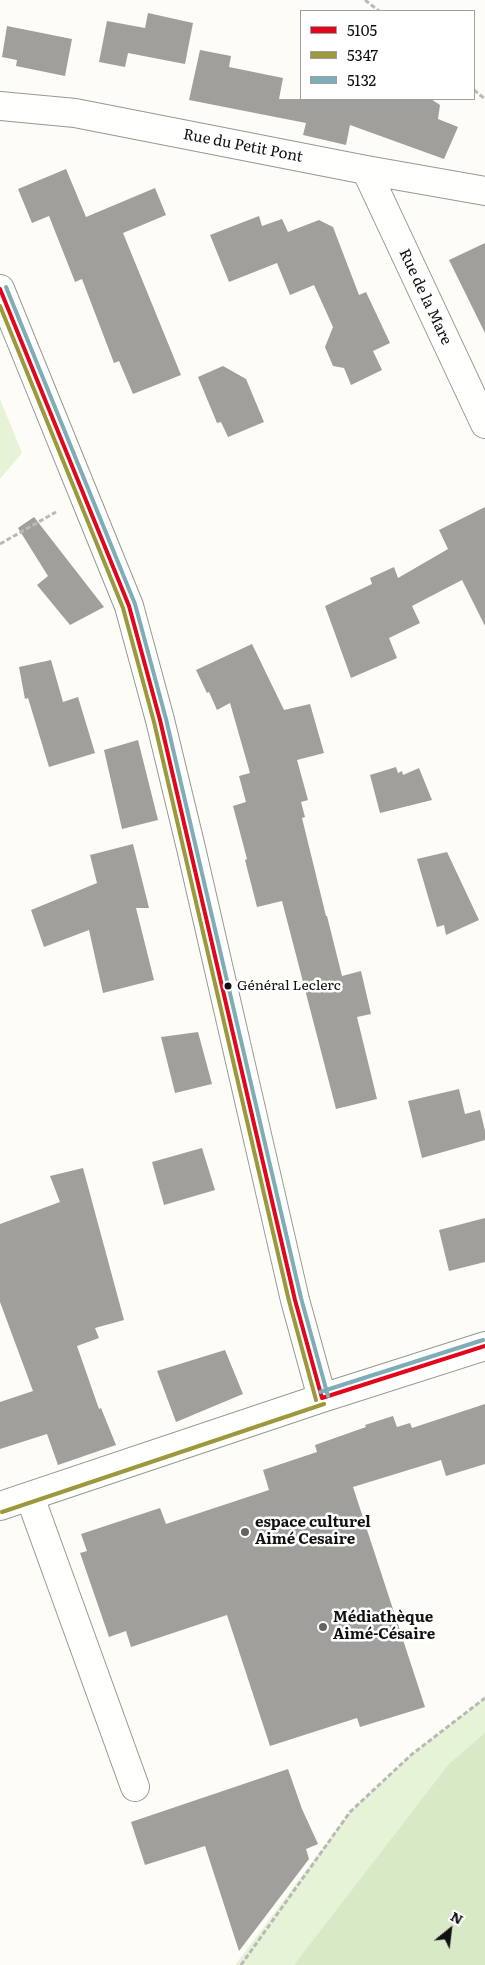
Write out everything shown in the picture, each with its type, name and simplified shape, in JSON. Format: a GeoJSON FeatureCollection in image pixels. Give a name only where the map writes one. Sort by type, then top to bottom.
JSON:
{"type":"FeatureCollection","features":[{"type":"Feature","properties":{"kind":"street","name":"Rue du Petit Pont"},"geometry":{"type":"LineString","coordinates":[[0,106],[75,113],[366,170],[485,191]]}},
{"type":"Feature","properties":{"kind":"street","name":"Rue de la Mare"},"geometry":{"type":"LineString","coordinates":[[366,170],[485,424]]}},
{"type":"Feature","properties":{"kind":"street"},"geometry":{"type":"LineString","coordinates":[[0,289],[129,606],[160,720],[295,1300],[322,1398]]}},
{"type":"Feature","properties":{"kind":"street"},"geometry":{"type":"LineString","coordinates":[[0,1506],[322,1398],[485,1346]]}},
{"type":"Feature","properties":{"kind":"street"},"geometry":{"type":"LineString","coordinates":[[30,1497],[136,1787]]}},
{"type":"Feature","properties":{"kind":"path"},"geometry":{"type":"LineString","coordinates":[[365,0],[378,10]]}},
{"type":"Feature","properties":{"kind":"path"},"geometry":{"type":"LineString","coordinates":[[475,91],[485,99]]}},
{"type":"Feature","properties":{"kind":"path"},"geometry":{"type":"LineString","coordinates":[[0,544],[85,496]]}},
{"type":"Feature","properties":{"kind":"path"},"geometry":{"type":"LineString","coordinates":[[241,1965],[350,1812],[411,1755],[485,1698]]}},
{"type":"Feature","properties":{"kind":"green space"},"geometry":{"type":"Polygon","coordinates":[[[0,399],[22,453],[0,479],[0,399]]]}},
{"type":"Feature","properties":{"kind":"green space"},"geometry":{"type":"Polygon","coordinates":[[[485,1698],[485,1965],[235,1965],[350,1812],[411,1755],[485,1698]]]}},
{"type":"Feature","properties":{"kind":"green space"},"geometry":{"type":"Polygon","coordinates":[[[485,1733],[485,1965],[294,1965],[449,1764],[485,1733]]]}},
{"type":"Feature","properties":{"kind":"building"},"geometry":{"type":"Polygon","coordinates":[[[148,13],[193,23],[185,64],[128,53],[125,67],[99,62],[107,21],[145,28],[148,13]]]}},
{"type":"Feature","properties":{"kind":"building"},"geometry":{"type":"Polygon","coordinates":[[[7,26],[72,39],[65,76],[16,66],[17,60],[2,57],[7,26]]]}},
{"type":"Feature","properties":{"kind":"building"},"geometry":{"type":"Polygon","coordinates":[[[200,50],[231,56],[229,67],[283,78],[279,99],[432,100],[440,105],[438,119],[458,127],[444,159],[350,125],[346,145],[303,135],[306,123],[189,100],[200,50]]]}},
{"type":"Feature","properties":{"kind":"building"},"geometry":{"type":"Polygon","coordinates":[[[66,169],[86,217],[155,188],[166,215],[123,233],[181,375],[133,394],[119,361],[114,363],[82,279],[75,282],[49,216],[32,223],[18,189],[66,169]]]}},
{"type":"Feature","properties":{"kind":"building"},"geometry":{"type":"Polygon","coordinates":[[[259,216],[262,226],[282,219],[288,232],[319,220],[333,227],[359,295],[366,292],[390,343],[373,351],[382,370],[351,385],[344,368],[333,366],[325,347],[333,327],[314,285],[290,295],[277,263],[229,282],[210,235],[259,216]]]}},
{"type":"Feature","properties":{"kind":"building"},"geometry":{"type":"Polygon","coordinates":[[[485,243],[485,333],[449,260],[485,243]]]}},
{"type":"Feature","properties":{"kind":"building"},"geometry":{"type":"Polygon","coordinates":[[[223,366],[246,379],[264,422],[228,437],[221,422],[217,423],[198,377],[223,366]]]}},
{"type":"Feature","properties":{"kind":"building"},"geometry":{"type":"Polygon","coordinates":[[[485,507],[485,626],[462,580],[412,606],[420,623],[389,638],[397,658],[351,678],[325,606],[372,584],[370,578],[394,567],[398,578],[448,549],[439,530],[485,507]]]}},
{"type":"Feature","properties":{"kind":"building"},"geometry":{"type":"Polygon","coordinates":[[[34,517],[104,607],[70,625],[37,585],[48,576],[18,528],[34,517]]]}},
{"type":"Feature","properties":{"kind":"building"},"geometry":{"type":"Polygon","coordinates":[[[252,644],[284,710],[310,704],[324,753],[297,760],[308,800],[301,802],[305,817],[302,818],[342,976],[361,971],[371,1014],[357,1017],[377,1099],[336,1109],[282,901],[257,907],[233,806],[246,802],[239,776],[250,773],[230,703],[217,710],[196,670],[252,644]]]}},
{"type":"Feature","properties":{"kind":"building"},"geometry":{"type":"Polygon","coordinates":[[[51,660],[63,702],[78,697],[95,753],[49,767],[28,698],[25,699],[19,667],[51,660]]]}},
{"type":"Feature","properties":{"kind":"building"},"geometry":{"type":"Polygon","coordinates":[[[138,740],[158,820],[122,829],[104,750],[138,740]]]}},
{"type":"Feature","properties":{"kind":"building"},"geometry":{"type":"Polygon","coordinates":[[[396,767],[398,773],[402,771],[403,775],[419,768],[432,800],[380,813],[370,775],[396,767]]]}},
{"type":"Feature","properties":{"kind":"building"},"geometry":{"type":"Polygon","coordinates":[[[133,844],[149,908],[136,908],[154,980],[103,993],[89,930],[44,947],[31,910],[97,883],[90,855],[133,844]]]}},
{"type":"Feature","properties":{"kind":"building"},"geometry":{"type":"Polygon","coordinates":[[[447,852],[479,920],[446,935],[444,925],[437,927],[417,859],[447,852]]]}},
{"type":"Feature","properties":{"kind":"building"},"geometry":{"type":"Polygon","coordinates":[[[198,1032],[212,1084],[175,1093],[161,1037],[198,1032]]]}},
{"type":"Feature","properties":{"kind":"building"},"geometry":{"type":"Polygon","coordinates":[[[459,1089],[465,1114],[480,1110],[485,1140],[422,1158],[408,1101],[459,1089]]]}},
{"type":"Feature","properties":{"kind":"building"},"geometry":{"type":"Polygon","coordinates":[[[202,1148],[215,1190],[164,1205],[152,1162],[202,1148]]]}},
{"type":"Feature","properties":{"kind":"building"},"geometry":{"type":"Polygon","coordinates":[[[83,1168],[124,1320],[95,1328],[99,1338],[77,1346],[99,1409],[101,1408],[116,1445],[58,1465],[47,1434],[0,1449],[0,1402],[33,1391],[0,1302],[0,1224],[60,1202],[50,1176],[83,1168]]]}},
{"type":"Feature","properties":{"kind":"building"},"geometry":{"type":"Polygon","coordinates":[[[485,1218],[485,1262],[449,1271],[439,1230],[485,1218]]]}},
{"type":"Feature","properties":{"kind":"building"},"geometry":{"type":"Polygon","coordinates":[[[225,1350],[243,1394],[176,1422],[157,1371],[225,1350]]]}},
{"type":"Feature","properties":{"kind":"building"},"geometry":{"type":"Polygon","coordinates":[[[485,1404],[485,1464],[446,1476],[441,1460],[353,1487],[425,1707],[360,1727],[357,1718],[270,1746],[227,1615],[131,1647],[126,1631],[109,1637],[80,1553],[87,1551],[81,1534],[160,1508],[166,1524],[269,1490],[263,1470],[317,1452],[315,1445],[366,1427],[365,1425],[393,1416],[397,1427],[410,1423],[412,1428],[485,1404]]]}},
{"type":"Feature","properties":{"kind":"building"},"geometry":{"type":"Polygon","coordinates":[[[288,1769],[302,1809],[318,1844],[306,1849],[309,1859],[239,1951],[205,1846],[145,1865],[131,1822],[288,1769]]]}},
{"type":"Feature","properties":{"kind":"transit line","name":"5132"},"geometry":{"type":"LineString","coordinates":[[6,287],[135,604],[166,719],[301,1298],[328,1396]]}},
{"type":"Feature","properties":{"kind":"transit line","name":"5105"},"geometry":{"type":"LineString","coordinates":[[0,289],[129,606],[160,720],[295,1300],[322,1398]]}},
{"type":"Feature","properties":{"kind":"transit line","name":"5347"},"geometry":{"type":"LineString","coordinates":[[0,306],[123,608],[154,722],[289,1301],[316,1400]]}},
{"type":"Feature","properties":{"kind":"transit line","name":"5132"},"geometry":{"type":"LineString","coordinates":[[320,1392],[483,1340]]}},
{"type":"Feature","properties":{"kind":"transit line","name":"5105"},"geometry":{"type":"LineString","coordinates":[[322,1398],[485,1346]]}},
{"type":"Feature","properties":{"kind":"transit line","name":"5347"},"geometry":{"type":"LineString","coordinates":[[2,1512],[324,1404]]}},
{"type":"Feature","properties":{"kind":"place","name":"Général Leclerc"},"geometry":{"type":"Point","coordinates":[228,986]}},
{"type":"Feature","properties":{"kind":"place","name":"espace culturel Aimé Cesaire"},"geometry":{"type":"Point","coordinates":[245,1532]}},
{"type":"Feature","properties":{"kind":"place","name":"Médiathèque Aimé-Césaire"},"geometry":{"type":"Point","coordinates":[323,1627]}}]}
